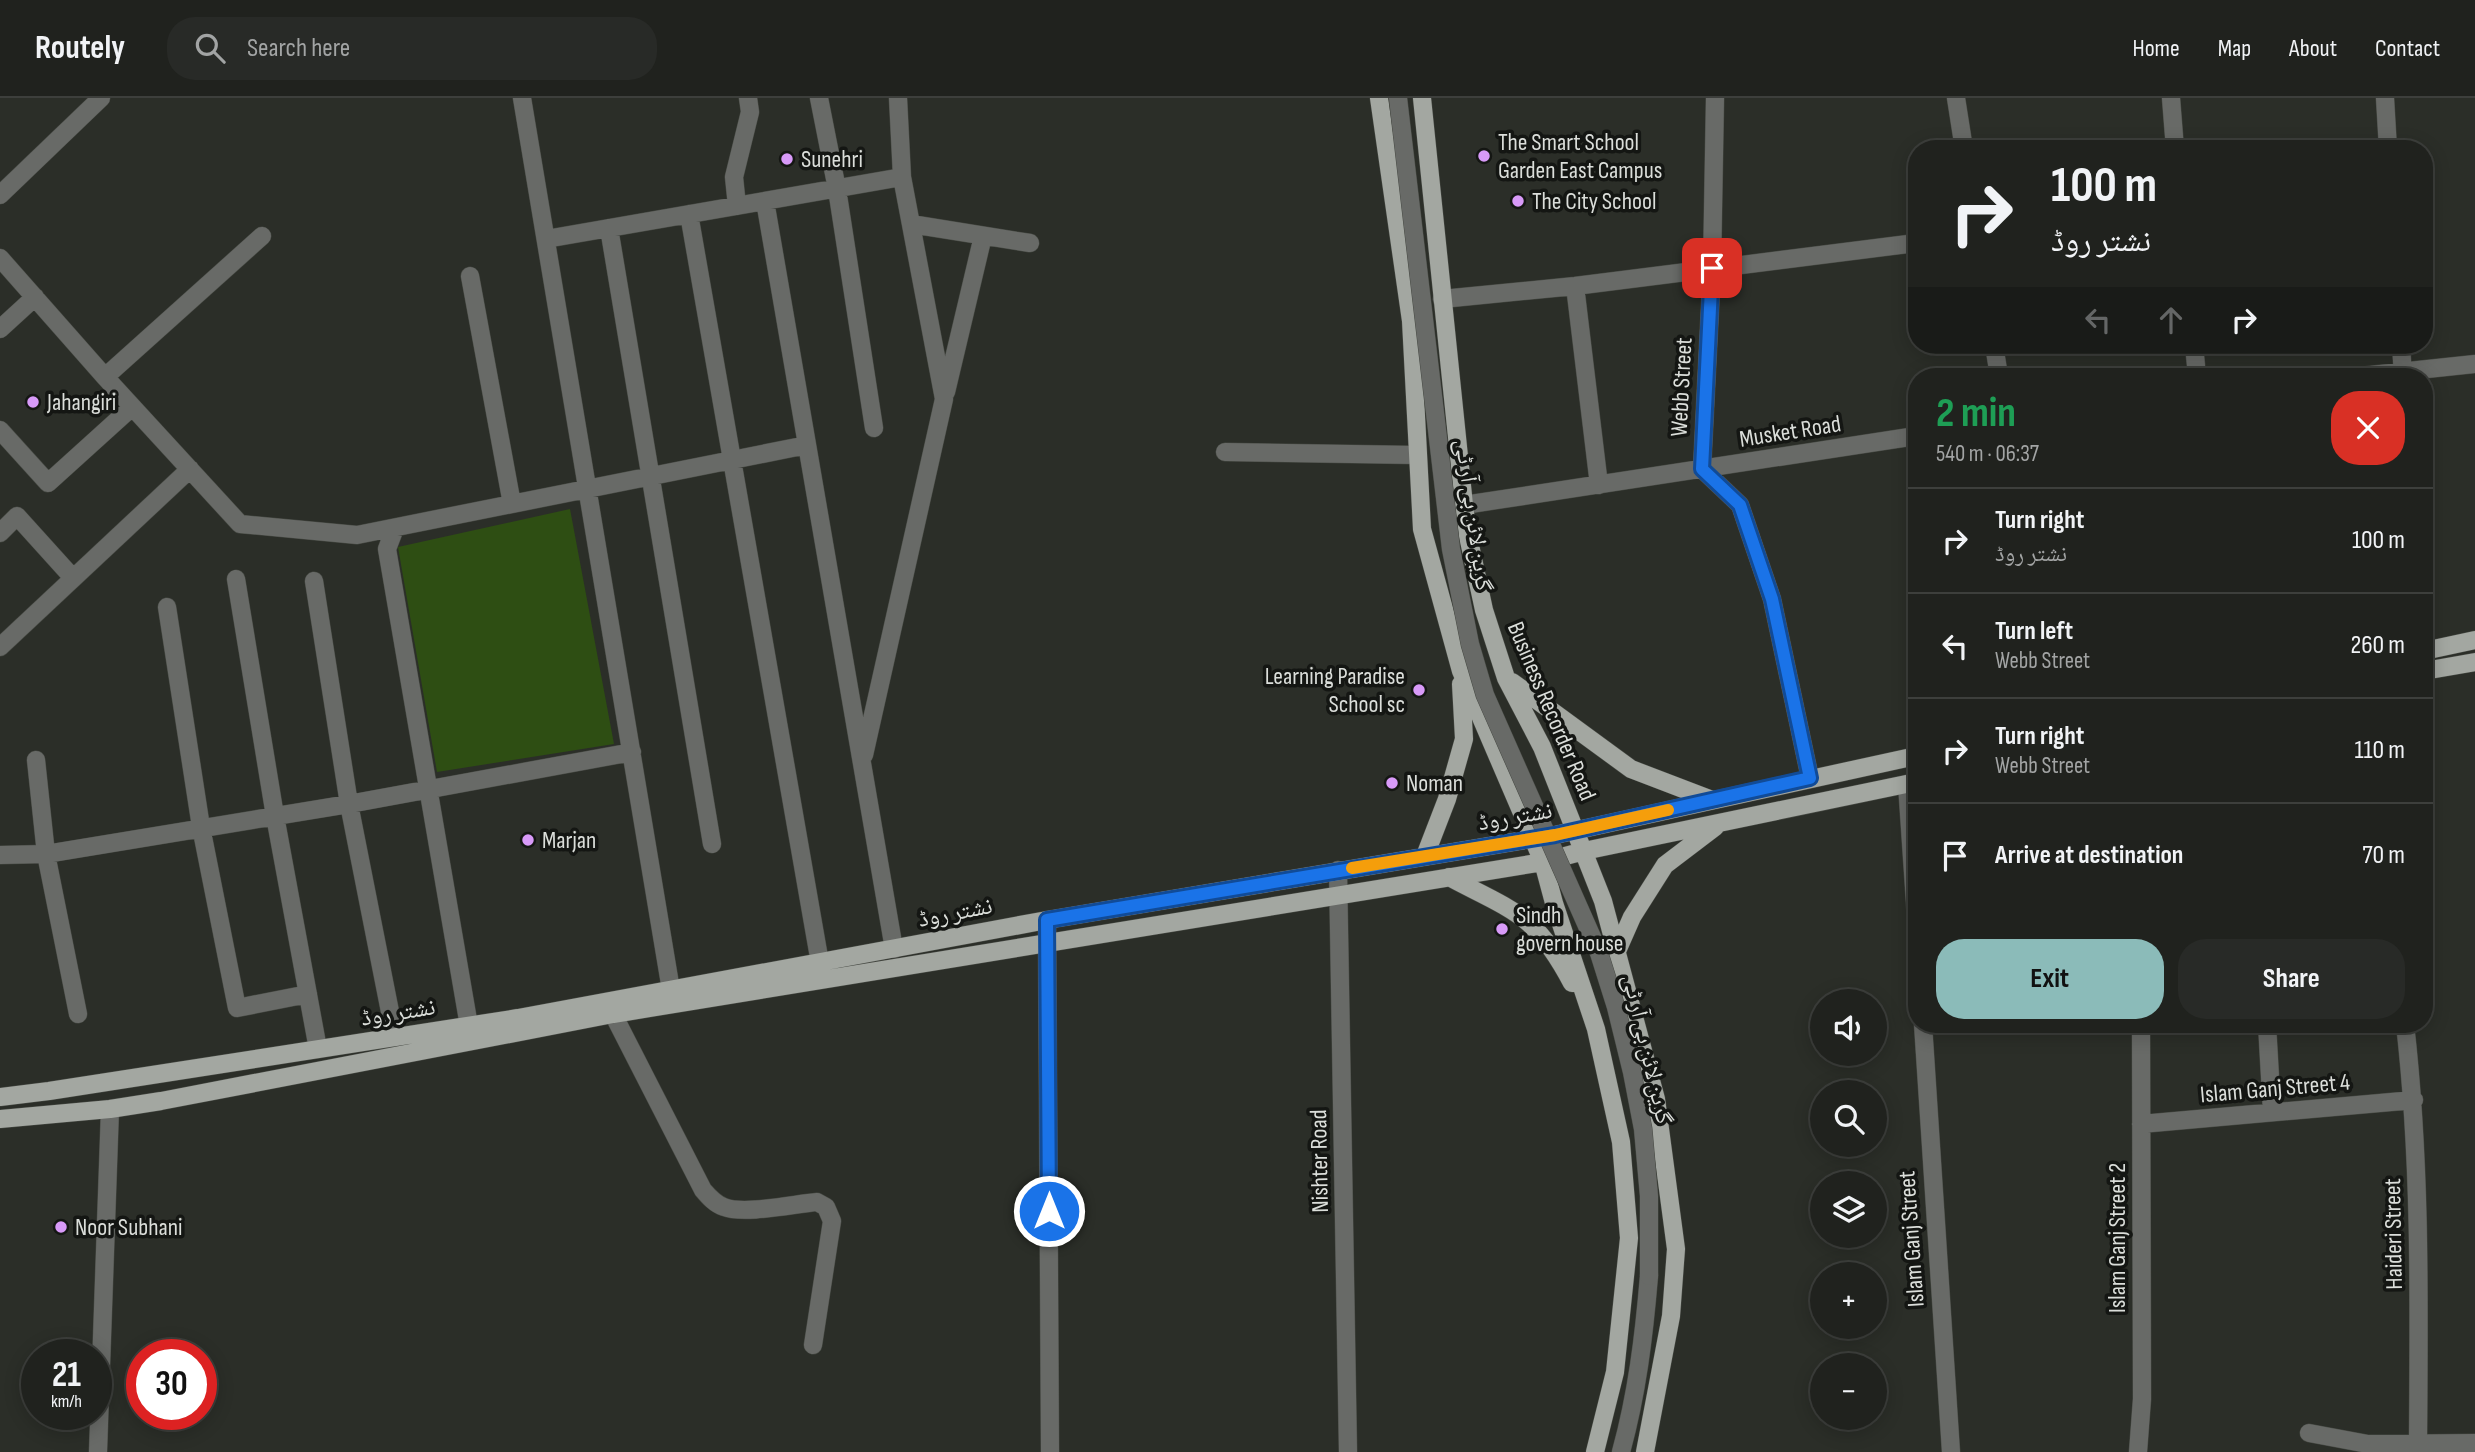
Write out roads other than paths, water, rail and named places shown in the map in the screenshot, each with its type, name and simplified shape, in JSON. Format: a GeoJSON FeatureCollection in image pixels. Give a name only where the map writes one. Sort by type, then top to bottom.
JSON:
{"type":"FeatureCollection","features":[{"type":"Feature","properties":{"kind":"main road"},"geometry":{"type":"LineString","coordinates":[[1379,98],[1411,321],[1422,528],[1461,671],[1543,862],[1596,1029],[1621,1142],[1629,1238],[1615,1371],[1595,1452]]}},
{"type":"Feature","properties":{"kind":"main road","name":"Business Recorder Road"},"geometry":{"type":"LineString","coordinates":[[1422,98],[1464,505],[1484,610],[1506,678],[1542,747],[1603,901],[1656,1099],[1676,1249],[1671,1316],[1645,1452]]}},
{"type":"Feature","properties":{"kind":"main road"},"geometry":{"type":"LineString","coordinates":[[2433,649],[2475,640]]}},
{"type":"Feature","properties":{"kind":"main road"},"geometry":{"type":"LineString","coordinates":[[2433,669],[2475,662]]}},
{"type":"Feature","properties":{"kind":"main road"},"geometry":{"type":"LineString","coordinates":[[1425,856],[1447,799],[1464,739],[1461,671]]}},
{"type":"Feature","properties":{"kind":"main road"},"geometry":{"type":"LineString","coordinates":[[1506,678],[1631,769],[1713,800]]}},
{"type":"Feature","properties":{"kind":"main road","name":"نشتر روڈ"},"geometry":{"type":"LineString","coordinates":[[0,1097],[469,1026],[1047,920],[1533,838],[1908,758]]}},
{"type":"Feature","properties":{"kind":"main road","name":"نشتر روڈ"},"geometry":{"type":"LineString","coordinates":[[0,1119],[110,1109],[613,1014],[1543,862],[1584,851],[1908,784]]}},
{"type":"Feature","properties":{"kind":"main road"},"geometry":{"type":"LineString","coordinates":[[1617,951],[1632,917],[1665,865],[1721,823]]}},
{"type":"Feature","properties":{"kind":"main road"},"geometry":{"type":"LineString","coordinates":[[1449,877],[1530,924],[1562,964],[1596,1029]]}},
{"type":"Feature","properties":{"kind":"street"},"geometry":{"type":"LineString","coordinates":[[0,194],[101,98]]}},
{"type":"Feature","properties":{"kind":"street"},"geometry":{"type":"LineString","coordinates":[[522,98],[671,990]]}},
{"type":"Feature","properties":{"kind":"street"},"geometry":{"type":"LineString","coordinates":[[737,206],[734,177],[750,112],[748,98]]}},
{"type":"Feature","properties":{"kind":"street"},"geometry":{"type":"LineString","coordinates":[[819,98],[874,428]]}},
{"type":"Feature","properties":{"kind":"street"},"geometry":{"type":"LineString","coordinates":[[898,98],[902,177],[944,399]]}},
{"type":"Feature","properties":{"kind":"street","name":"گرین لائن بی آر ٹی"},"geometry":{"type":"LineString","coordinates":[[1398,98],[1451,549],[1470,644],[1489,704],[1609,980],[1638,1102],[1649,1196],[1649,1276],[1638,1371],[1621,1452]]}},
{"type":"Feature","properties":{"kind":"street","name":"Webb Street"},"geometry":{"type":"LineString","coordinates":[[1715,98],[1712,268],[1702,469],[1740,505],[1772,599],[1810,778]]}},
{"type":"Feature","properties":{"kind":"street"},"geometry":{"type":"LineString","coordinates":[[1956,98],[1963,140]]}},
{"type":"Feature","properties":{"kind":"street"},"geometry":{"type":"LineString","coordinates":[[2171,98],[2174,140]]}},
{"type":"Feature","properties":{"kind":"street"},"geometry":{"type":"LineString","coordinates":[[2385,98],[2387,140]]}},
{"type":"Feature","properties":{"kind":"street"},"geometry":{"type":"LineString","coordinates":[[546,239],[902,177]]}},
{"type":"Feature","properties":{"kind":"street"},"geometry":{"type":"LineString","coordinates":[[765,201],[894,949]]}},
{"type":"Feature","properties":{"kind":"street"},"geometry":{"type":"LineString","coordinates":[[689,214],[820,963]]}},
{"type":"Feature","properties":{"kind":"street"},"geometry":{"type":"LineString","coordinates":[[911,224],[1030,243]]}},
{"type":"Feature","properties":{"kind":"street"},"geometry":{"type":"LineString","coordinates":[[609,228],[712,844]]}},
{"type":"Feature","properties":{"kind":"street"},"geometry":{"type":"LineString","coordinates":[[105,377],[262,236]]}},
{"type":"Feature","properties":{"kind":"street"},"geometry":{"type":"LineString","coordinates":[[862,762],[982,236]]}},
{"type":"Feature","properties":{"kind":"street"},"geometry":{"type":"LineString","coordinates":[[1442,299],[1575,286],[1908,244]]}},
{"type":"Feature","properties":{"kind":"street"},"geometry":{"type":"LineString","coordinates":[[0,258],[132,407],[240,523],[357,535],[807,445]]}},
{"type":"Feature","properties":{"kind":"street"},"geometry":{"type":"LineString","coordinates":[[470,276],[512,504]]}},
{"type":"Feature","properties":{"kind":"street"},"geometry":{"type":"LineString","coordinates":[[1575,286],[1599,485]]}},
{"type":"Feature","properties":{"kind":"street"},"geometry":{"type":"LineString","coordinates":[[0,329],[35,297]]}},
{"type":"Feature","properties":{"kind":"street"},"geometry":{"type":"LineString","coordinates":[[2433,369],[2475,363]]}},
{"type":"Feature","properties":{"kind":"street"},"geometry":{"type":"LineString","coordinates":[[0,430],[48,484],[132,407]]}},
{"type":"Feature","properties":{"kind":"street","name":"Musket Road"},"geometry":{"type":"LineString","coordinates":[[1464,505],[1908,437]]}},
{"type":"Feature","properties":{"kind":"street"},"geometry":{"type":"LineString","coordinates":[[1225,452],[1417,455]]}},
{"type":"Feature","properties":{"kind":"street"},"geometry":{"type":"LineString","coordinates":[[0,647],[190,469]]}},
{"type":"Feature","properties":{"kind":"street"},"geometry":{"type":"LineString","coordinates":[[0,533],[17,516],[73,578]]}},
{"type":"Feature","properties":{"kind":"street"},"geometry":{"type":"LineString","coordinates":[[395,528],[387,549],[469,1026]]}},
{"type":"Feature","properties":{"kind":"street"},"geometry":{"type":"LineString","coordinates":[[236,579],[275,816],[318,1049]]}},
{"type":"Feature","properties":{"kind":"street"},"geometry":{"type":"LineString","coordinates":[[314,581],[349,804],[395,1037]]}},
{"type":"Feature","properties":{"kind":"street"},"geometry":{"type":"LineString","coordinates":[[167,607],[201,827],[237,1008],[308,994]]}},
{"type":"Feature","properties":{"kind":"street"},"geometry":{"type":"LineString","coordinates":[[0,855],[46,854],[349,804],[632,752]]}},
{"type":"Feature","properties":{"kind":"street"},"geometry":{"type":"LineString","coordinates":[[36,760],[46,854],[78,1014]]}},
{"type":"Feature","properties":{"kind":"street","name":"Nishter Road"},"geometry":{"type":"LineString","coordinates":[[1338,870],[1348,1452]]}},
{"type":"Feature","properties":{"kind":"street"},"geometry":{"type":"LineString","coordinates":[[1047,920],[1050,1452]]}},
{"type":"Feature","properties":{"kind":"street"},"geometry":{"type":"LineString","coordinates":[[613,1014],[703,1190],[713,1201],[723,1207],[738,1210],[817,1202],[826,1207],[832,1221],[813,1345]]}},
{"type":"Feature","properties":{"kind":"street","name":"Islam Ganj Street"},"geometry":{"type":"LineString","coordinates":[[1924,1033],[1951,1452]]}},
{"type":"Feature","properties":{"kind":"street","name":"Islam Ganj Street 2"},"geometry":{"type":"LineString","coordinates":[[2138,1452],[2142,1399],[2141,1033]]}},
{"type":"Feature","properties":{"kind":"street"},"geometry":{"type":"LineString","coordinates":[[2268,1033],[2272,1112]]}},
{"type":"Feature","properties":{"kind":"street","name":"Haideri Street"},"geometry":{"type":"LineString","coordinates":[[2407,1033],[2414,1100],[2419,1214],[2418,1444]]}},
{"type":"Feature","properties":{"kind":"street","name":"Islam Ganj Street 4"},"geometry":{"type":"LineString","coordinates":[[2141,1124],[2414,1100]]}},
{"type":"Feature","properties":{"kind":"street"},"geometry":{"type":"LineString","coordinates":[[98,1452],[110,1109]]}},
{"type":"Feature","properties":{"kind":"street"},"geometry":{"type":"LineString","coordinates":[[2309,1433],[2367,1448],[2418,1444],[2475,1444]]}},
{"type":"Feature","properties":{"kind":"place","name":"The Smart School Garden East Campus"},"geometry":{"type":"Point","coordinates":[1484,156]}},
{"type":"Feature","properties":{"kind":"place","name":"Sunehri"},"geometry":{"type":"Point","coordinates":[787,159]}},
{"type":"Feature","properties":{"kind":"place","name":"The City School"},"geometry":{"type":"Point","coordinates":[1518,201]}},
{"type":"Feature","properties":{"kind":"place","name":"Jahangiri"},"geometry":{"type":"Point","coordinates":[33,402]}},
{"type":"Feature","properties":{"kind":"place","name":"Learning Paradise School sc"},"geometry":{"type":"Point","coordinates":[1419,690]}},
{"type":"Feature","properties":{"kind":"place","name":"Noman"},"geometry":{"type":"Point","coordinates":[1392,783]}},
{"type":"Feature","properties":{"kind":"place","name":"Marjan"},"geometry":{"type":"Point","coordinates":[528,840]}},
{"type":"Feature","properties":{"kind":"place","name":"Sindh govern house"},"geometry":{"type":"Point","coordinates":[1502,929]}},
{"type":"Feature","properties":{"kind":"place","name":"Noor Subhani"},"geometry":{"type":"Point","coordinates":[61,1227]}}]}
